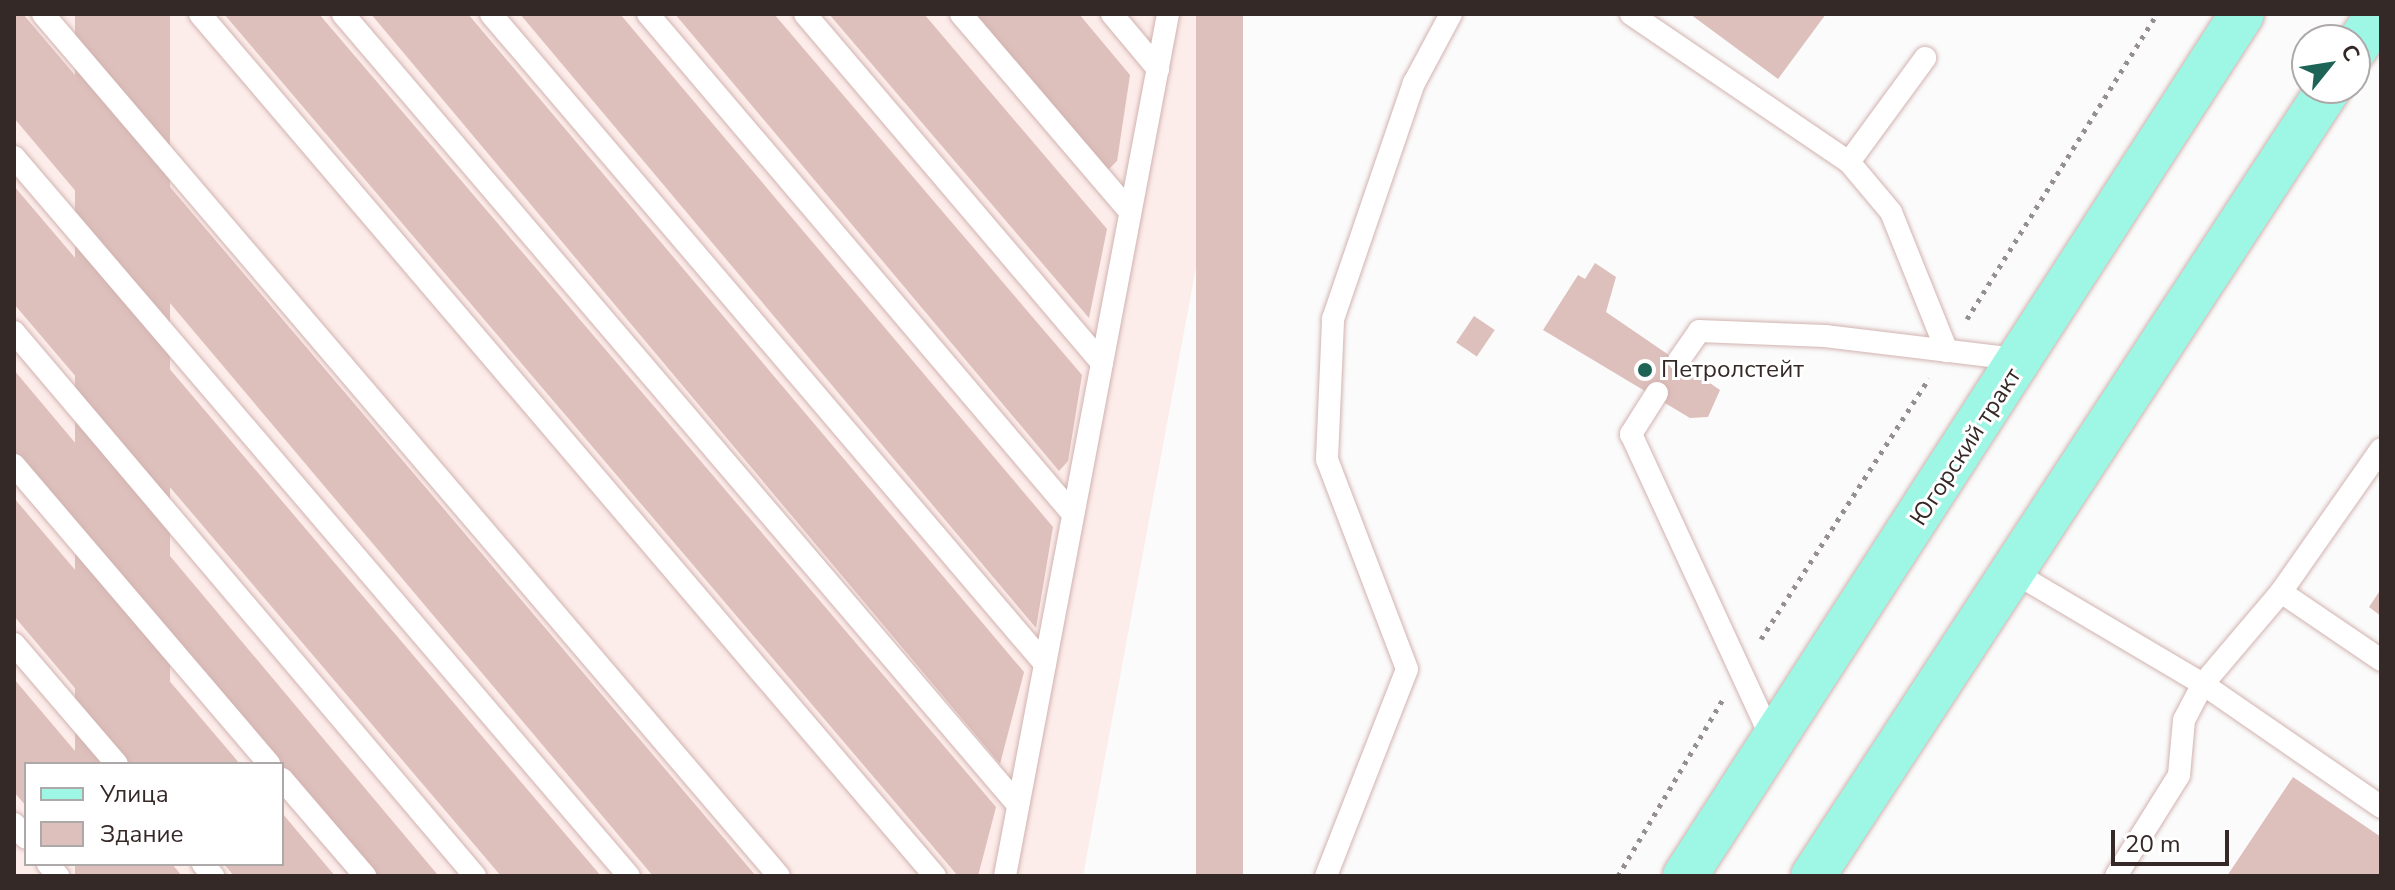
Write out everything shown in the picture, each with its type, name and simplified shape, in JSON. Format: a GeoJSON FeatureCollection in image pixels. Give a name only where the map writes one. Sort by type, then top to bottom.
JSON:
{"type":"FeatureCollection","features":[{"type":"Feature","properties":{"kind":"main road","name":"Югорский тракт"},"geometry":{"type":"LineString","coordinates":[[1685,876],[2023,360],[2242,14]]}},
{"type":"Feature","properties":{"kind":"main road"},"geometry":{"type":"LineString","coordinates":[[1813,876],[2010,570],[2318,104]]}},
{"type":"Feature","properties":{"kind":"lane"},"geometry":{"type":"LineString","coordinates":[[43,14],[779,876]]}},
{"type":"Feature","properties":{"kind":"lane"},"geometry":{"type":"LineString","coordinates":[[200,14],[935,876]]}},
{"type":"Feature","properties":{"kind":"lane"},"geometry":{"type":"LineString","coordinates":[[343,14],[1018,805]]}},
{"type":"Feature","properties":{"kind":"lane"},"geometry":{"type":"LineString","coordinates":[[491,14],[1045,664]]}},
{"type":"Feature","properties":{"kind":"lane"},"geometry":{"type":"LineString","coordinates":[[648,14],[1073,514]]}},
{"type":"Feature","properties":{"kind":"lane"},"geometry":{"type":"LineString","coordinates":[[805,14],[1102,363]]}},
{"type":"Feature","properties":{"kind":"lane"},"geometry":{"type":"LineString","coordinates":[[961,14],[1130,212]]}},
{"type":"Feature","properties":{"kind":"lane"},"geometry":{"type":"LineString","coordinates":[[1112,14],[1158,69]]}},
{"type":"Feature","properties":{"kind":"lane"},"geometry":{"type":"LineString","coordinates":[[1005,876],[1168,14]]}},
{"type":"Feature","properties":{"kind":"lane"},"geometry":{"type":"LineString","coordinates":[[1326,876],[1407,669],[1327,459],[1333,319],[1414,83],[1451,14]]}},
{"type":"Feature","properties":{"kind":"lane"},"geometry":{"type":"LineString","coordinates":[[1631,14],[1849,162],[1891,212],[1947,351]]}},
{"type":"Feature","properties":{"kind":"lane"},"geometry":{"type":"LineString","coordinates":[[1849,162],[1925,58]]}},
{"type":"Feature","properties":{"kind":"lane"},"geometry":{"type":"LineString","coordinates":[[14,157],[629,876]]}},
{"type":"Feature","properties":{"kind":"lane"},"geometry":{"type":"LineString","coordinates":[[1679,360],[1699,331],[2023,360]]}},
{"type":"Feature","properties":{"kind":"lane"},"geometry":{"type":"LineString","coordinates":[[14,332],[475,876]]}},
{"type":"Feature","properties":{"kind":"lane"},"geometry":{"type":"LineString","coordinates":[[1657,393],[1631,434],[1773,741]]}},
{"type":"Feature","properties":{"kind":"lane"},"geometry":{"type":"LineString","coordinates":[[2116,876],[2179,775],[2184,720],[2203,684],[2281,592],[2381,449]]}},
{"type":"Feature","properties":{"kind":"lane"},"geometry":{"type":"LineString","coordinates":[[14,465],[267,762]]}},
{"type":"Feature","properties":{"kind":"lane"},"geometry":{"type":"LineString","coordinates":[[2010,570],[2203,684],[2381,807]]}},
{"type":"Feature","properties":{"kind":"lane"},"geometry":{"type":"LineString","coordinates":[[2281,592],[2381,660]]}},
{"type":"Feature","properties":{"kind":"lane"},"geometry":{"type":"LineString","coordinates":[[14,644],[115,762]]}},
{"type":"Feature","properties":{"kind":"lane"},"geometry":{"type":"LineString","coordinates":[[284,781],[365,876]]}},
{"type":"Feature","properties":{"kind":"path"},"geometry":{"type":"LineString","coordinates":[[1618,876],[1741,670],[1947,351],[2157,14]]}},
{"type":"Feature","properties":{"kind":"shaded area"},"geometry":{"type":"Polygon","coordinates":[[[14,14],[1243,14],[1083,876],[14,876],[14,14]]]}},
{"type":"Feature","properties":{"kind":"building"},"geometry":{"type":"Polygon","coordinates":[[[14,14],[23,14],[756,876],[653,876],[14,118],[14,14]]]}},
{"type":"Feature","properties":{"kind":"building"},"geometry":{"type":"Polygon","coordinates":[[[75,14],[170,14],[170,762],[75,762],[75,14]]]}},
{"type":"Feature","properties":{"kind":"building"},"geometry":{"type":"Polygon","coordinates":[[[224,14],[319,14],[996,807],[978,876],[958,876],[224,14]]]}},
{"type":"Feature","properties":{"kind":"building"},"geometry":{"type":"Polygon","coordinates":[[[371,14],[468,14],[1024,672],[1000,764],[371,14]]]}},
{"type":"Feature","properties":{"kind":"building"},"geometry":{"type":"Polygon","coordinates":[[[520,14],[620,14],[1053,527],[1036,628],[520,14]]]}},
{"type":"Feature","properties":{"kind":"building"},"geometry":{"type":"Polygon","coordinates":[[[675,14],[774,14],[1082,375],[1068,461],[1059,471],[675,14]]]}},
{"type":"Feature","properties":{"kind":"building"},"geometry":{"type":"Polygon","coordinates":[[[829,14],[924,14],[1107,229],[1089,318],[829,14]]]}},
{"type":"Feature","properties":{"kind":"building"},"geometry":{"type":"Polygon","coordinates":[[[975,14],[1079,14],[1130,75],[1117,161],[1107,171],[975,14]]]}},
{"type":"Feature","properties":{"kind":"building"},"geometry":{"type":"Polygon","coordinates":[[[1196,14],[1243,14],[1243,876],[1196,876],[1196,14]]]}},
{"type":"Feature","properties":{"kind":"building"},"geometry":{"type":"Polygon","coordinates":[[[1690,14],[1826,14],[1778,79],[1690,14]]]}},
{"type":"Feature","properties":{"kind":"building"},"geometry":{"type":"Polygon","coordinates":[[[14,186],[601,876],[501,876],[14,304],[14,186]]]}},
{"type":"Feature","properties":{"kind":"building"},"geometry":{"type":"Polygon","coordinates":[[[1595,263],[1616,277],[1606,312],[1720,390],[1708,417],[1690,418],[1543,330],[1578,275],[1585,279],[1595,263]]]}},
{"type":"Feature","properties":{"kind":"building"},"geometry":{"type":"Polygon","coordinates":[[[1474,316],[1495,330],[1477,357],[1456,343],[1474,316]]]}},
{"type":"Feature","properties":{"kind":"building"},"geometry":{"type":"Polygon","coordinates":[[[14,370],[439,876],[350,876],[284,798],[284,762],[254,762],[14,476],[14,370]]]}},
{"type":"Feature","properties":{"kind":"building"},"geometry":{"type":"Polygon","coordinates":[[[14,498],[238,762],[137,762],[14,616],[14,498]]]}},
{"type":"Feature","properties":{"kind":"building"},"geometry":{"type":"Polygon","coordinates":[[[2381,589],[2381,616],[2369,607],[2381,589]]]}},
{"type":"Feature","properties":{"kind":"building"},"geometry":{"type":"Polygon","coordinates":[[[14,679],[84,762],[24,762],[24,804],[14,792],[14,679]]]}},
{"type":"Feature","properties":{"kind":"building"},"geometry":{"type":"Polygon","coordinates":[[[2293,777],[2381,837],[2381,876],[2227,876],[2293,777]]]}},
{"type":"Feature","properties":{"kind":"building"},"geometry":{"type":"Polygon","coordinates":[[[284,815],[335,876],[234,876],[226,866],[284,866],[284,815]]]}},
{"type":"Feature","properties":{"kind":"building"},"geometry":{"type":"Polygon","coordinates":[[[75,866],[170,866],[170,876],[75,876],[75,866]]]}},
{"type":"Feature","properties":{"kind":"building"},"geometry":{"type":"Polygon","coordinates":[[[77,866],[174,866],[182,876],[86,876],[77,866]]]}},
{"type":"Feature","properties":{"kind":"place","name":"Петролстейт"},"geometry":{"type":"Point","coordinates":[1645,370]}}]}
